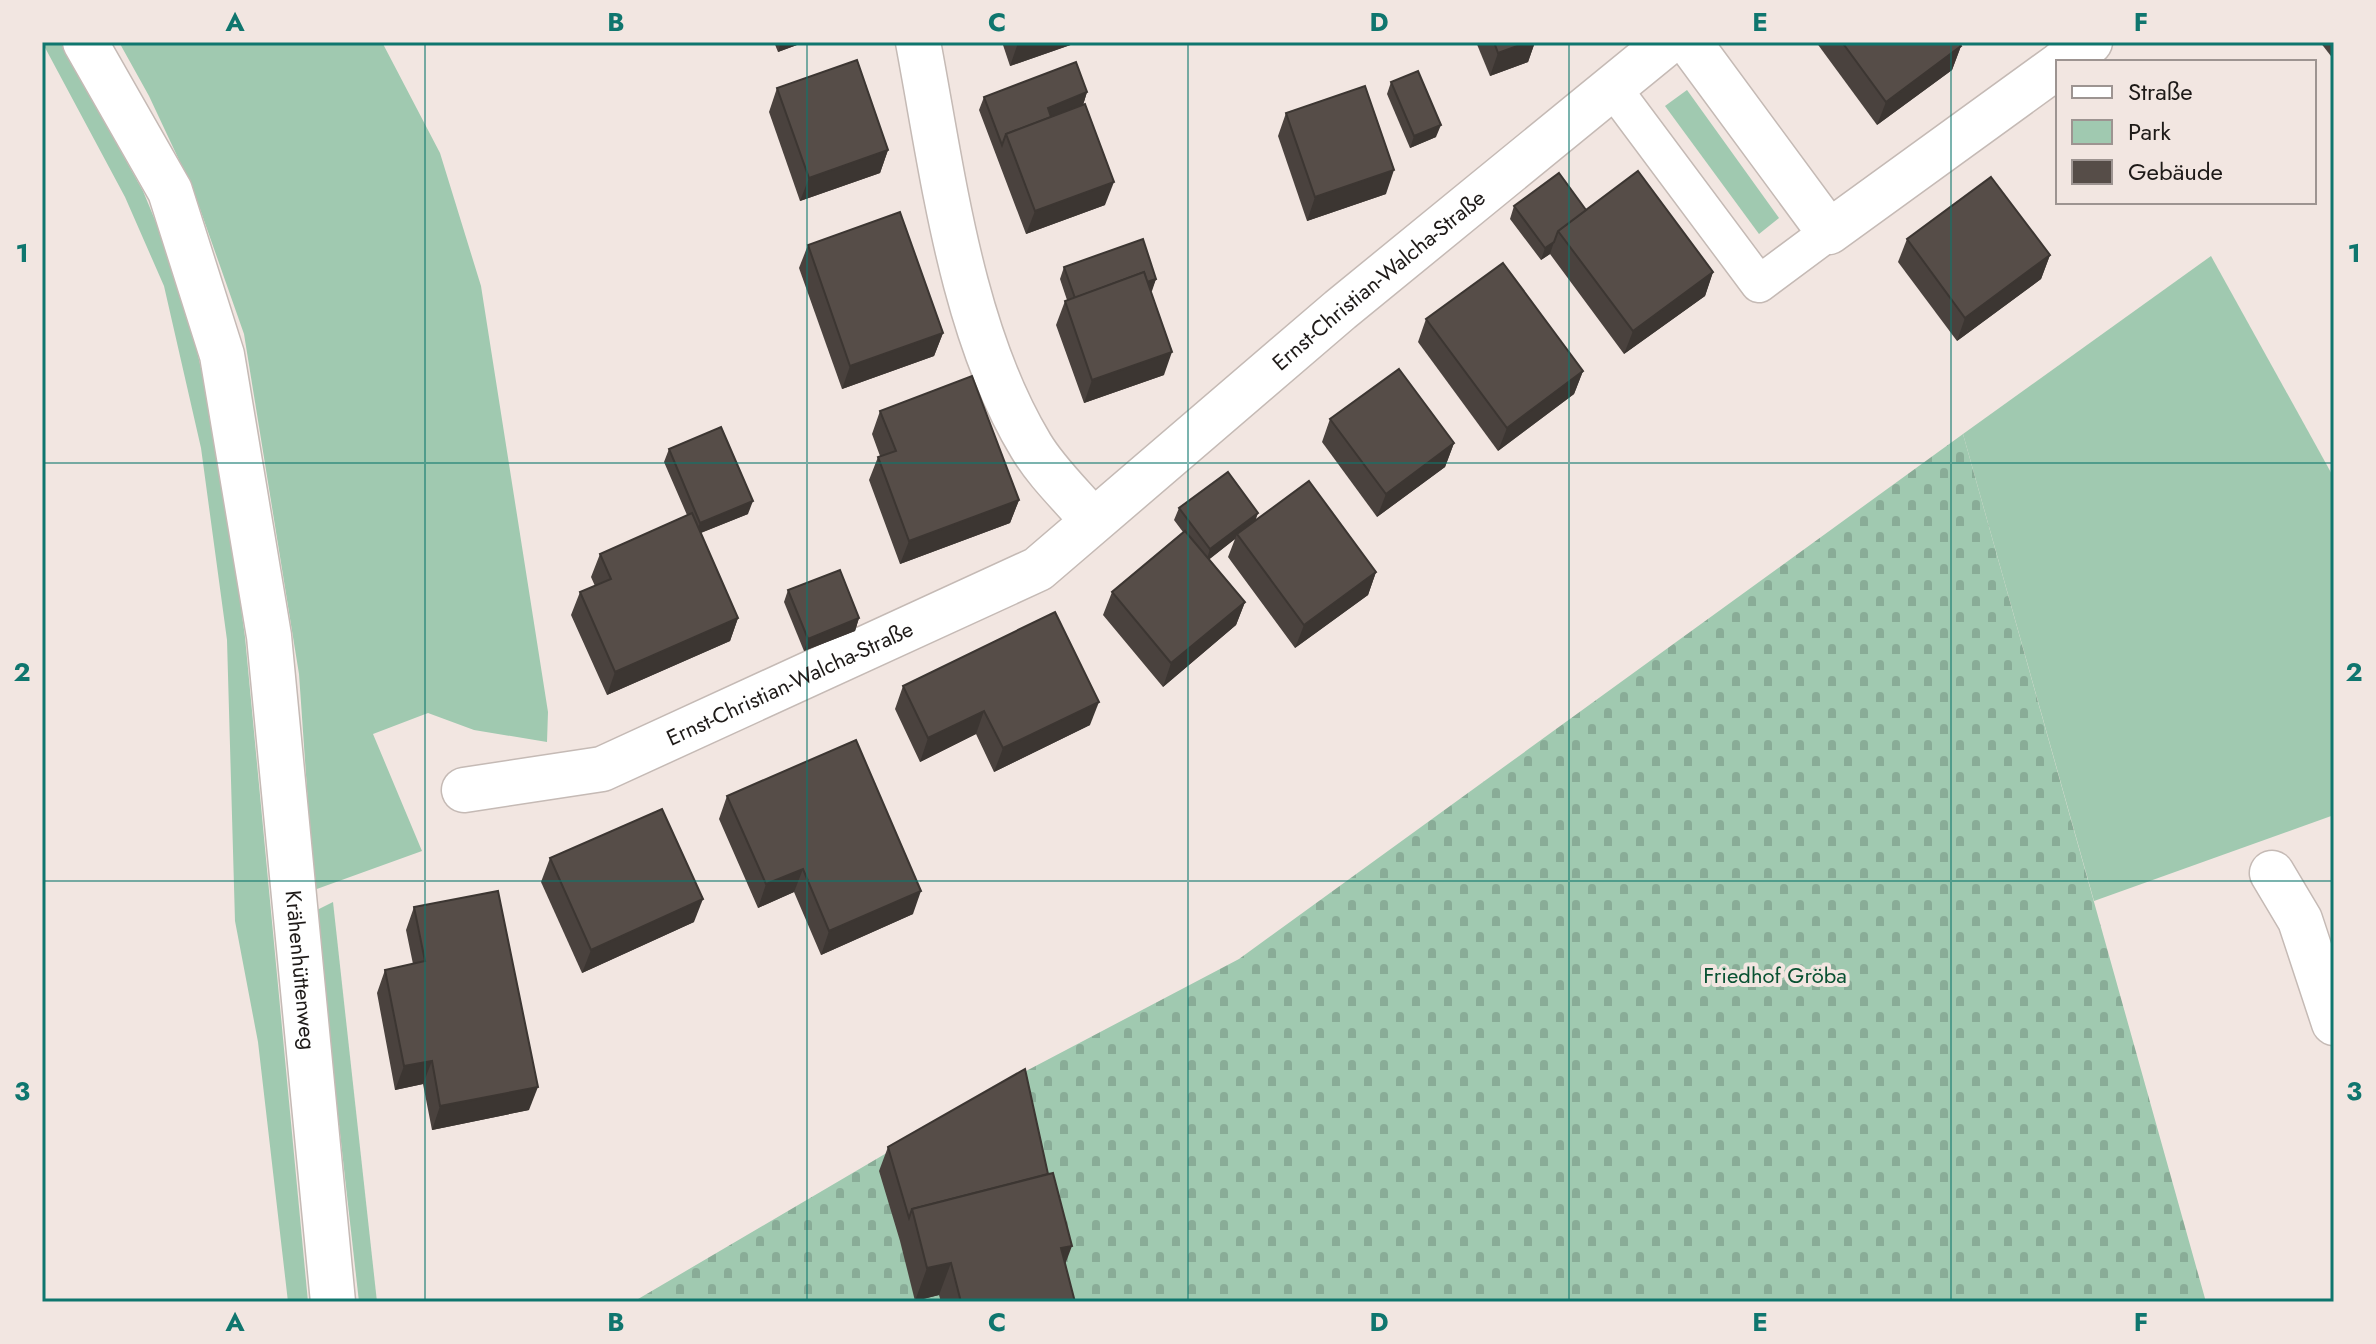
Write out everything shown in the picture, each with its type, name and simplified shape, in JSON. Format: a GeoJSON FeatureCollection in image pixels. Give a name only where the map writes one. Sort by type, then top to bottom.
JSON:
{"type":"FeatureCollection","features":[{"type":"Feature","properties":{"kind":"street","name":"Krähenhüttenweg"},"geometry":{"type":"LineString","coordinates":[[85,42],[170,191],[202,285],[225,369],[269,636],[333,1302]]}},
{"type":"Feature","properties":{"kind":"street"},"geometry":{"type":"LineString","coordinates":[[918,42],[966,273],[997,380],[1032,448],[1093,521]]}},
{"type":"Feature","properties":{"kind":"street","name":"Ernst-Christian-Walcha-Straße"},"geometry":{"type":"LineString","coordinates":[[464,790],[602,769],[1038,569],[1340,310],[1668,42]]}},
{"type":"Feature","properties":{"kind":"street"},"geometry":{"type":"LineString","coordinates":[[1689,42],[1829,232],[2056,67]]}},
{"type":"Feature","properties":{"kind":"street"},"geometry":{"type":"LineString","coordinates":[[2066,60],[2090,42]]}},
{"type":"Feature","properties":{"kind":"street"},"geometry":{"type":"LineString","coordinates":[[2272,873],[2300,920],[2334,1023]]}},
{"type":"Feature","properties":{"kind":"lane"},"geometry":{"type":"LineString","coordinates":[[1612,87],[1759,284],[1829,232]]}},
{"type":"Feature","properties":{"kind":"green space"},"geometry":{"type":"Polygon","coordinates":[[[42,42],[60,42],[143,191],[181,283],[219,445],[245,637],[308,1302],[288,1302],[258,1042],[235,921],[227,640],[201,448],[164,286],[125,197],[42,42]]]}},
{"type":"Feature","properties":{"kind":"green space"},"geometry":{"type":"Polygon","coordinates":[[[119,42],[382,42],[440,153],[481,286],[548,712],[547,742],[474,730],[428,713],[373,734],[422,851],[314,890],[299,674],[244,334],[194,192],[149,96],[119,42]]]}},
{"type":"Feature","properties":{"kind":"green space"},"geometry":{"type":"Polygon","coordinates":[[[1687,90],[1779,218],[1759,234],[1665,106],[1687,90]]]}},
{"type":"Feature","properties":{"kind":"green space"},"geometry":{"type":"Polygon","coordinates":[[[2211,256],[2334,478],[2334,815],[2094,901],[1963,434],[2211,256]]]}},
{"type":"Feature","properties":{"kind":"green space","name":"Friedhof Gröba"},"geometry":{"type":"Polygon","coordinates":[[[1963,434],[2206,1302],[633,1302],[1028,1070],[1239,959],[1963,434]]]}},
{"type":"Feature","properties":{"kind":"green space"},"geometry":{"type":"Polygon","coordinates":[[[333,902],[377,1302],[359,1302],[315,911],[333,902]]]}},
{"type":"Feature","properties":{"kind":"building"},"geometry":{"type":"Polygon","coordinates":[[[1494,42],[1528,42],[1498,53],[1494,42]]]}},
{"type":"Feature","properties":{"kind":"building"},"geometry":{"type":"Polygon","coordinates":[[[1842,42],[1958,42],[1961,46],[1886,102],[1842,42]]]}},
{"type":"Feature","properties":{"kind":"building"},"geometry":{"type":"Polygon","coordinates":[[[857,60],[888,150],[809,178],[777,88],[857,60]]]}},
{"type":"Feature","properties":{"kind":"building"},"geometry":{"type":"Polygon","coordinates":[[[1076,62],[1087,92],[1048,108],[1051,117],[1006,134],[1002,145],[984,97],[1076,62]]]}},
{"type":"Feature","properties":{"kind":"building"},"geometry":{"type":"Polygon","coordinates":[[[1418,71],[1441,125],[1414,136],[1391,82],[1418,71]]]}},
{"type":"Feature","properties":{"kind":"building"},"geometry":{"type":"Polygon","coordinates":[[[1365,86],[1394,170],[1315,197],[1286,113],[1365,86]]]}},
{"type":"Feature","properties":{"kind":"building"},"geometry":{"type":"Polygon","coordinates":[[[1085,104],[1114,182],[1035,211],[1006,134],[1085,104]]]}},
{"type":"Feature","properties":{"kind":"building"},"geometry":{"type":"Polygon","coordinates":[[[1638,171],[1713,272],[1633,331],[1558,231],[1638,171]]]}},
{"type":"Feature","properties":{"kind":"building"},"geometry":{"type":"Polygon","coordinates":[[[1559,173],[1586,210],[1558,231],[1554,242],[1545,248],[1514,206],[1559,173]]]}},
{"type":"Feature","properties":{"kind":"building"},"geometry":{"type":"Polygon","coordinates":[[[1991,177],[2050,255],[1965,318],[1907,239],[1991,177]]]}},
{"type":"Feature","properties":{"kind":"building"},"geometry":{"type":"Polygon","coordinates":[[[900,212],[943,333],[850,366],[808,245],[900,212]]]}},
{"type":"Feature","properties":{"kind":"building"},"geometry":{"type":"Polygon","coordinates":[[[1143,239],[1156,279],[1147,282],[1144,272],[1075,298],[1064,267],[1143,239]]]}},
{"type":"Feature","properties":{"kind":"building"},"geometry":{"type":"Polygon","coordinates":[[[1503,263],[1583,371],[1507,428],[1426,319],[1503,263]]]}},
{"type":"Feature","properties":{"kind":"building"},"geometry":{"type":"Polygon","coordinates":[[[1144,272],[1172,352],[1092,380],[1065,301],[1144,272]]]}},
{"type":"Feature","properties":{"kind":"building"},"geometry":{"type":"Polygon","coordinates":[[[1399,369],[1454,443],[1386,494],[1330,419],[1399,369]]]}},
{"type":"Feature","properties":{"kind":"building"},"geometry":{"type":"Polygon","coordinates":[[[972,376],[1019,500],[909,541],[878,457],[896,451],[880,411],[972,376]]]}},
{"type":"Feature","properties":{"kind":"building"},"geometry":{"type":"Polygon","coordinates":[[[721,427],[753,501],[700,523],[669,449],[721,427]]]}},
{"type":"Feature","properties":{"kind":"building"},"geometry":{"type":"Polygon","coordinates":[[[1228,472],[1258,513],[1210,549],[1179,508],[1228,472]]]}},
{"type":"Feature","properties":{"kind":"building"},"geometry":{"type":"Polygon","coordinates":[[[1309,481],[1376,572],[1304,625],[1237,534],[1309,481]]]}},
{"type":"Feature","properties":{"kind":"building"},"geometry":{"type":"Polygon","coordinates":[[[692,513],[738,618],[615,672],[580,592],[611,579],[600,554],[692,513]]]}},
{"type":"Feature","properties":{"kind":"building"},"geometry":{"type":"Polygon","coordinates":[[[1185,531],[1245,602],[1171,663],[1112,592],[1185,531]]]}},
{"type":"Feature","properties":{"kind":"building"},"geometry":{"type":"Polygon","coordinates":[[[840,570],[859,618],[808,639],[788,590],[840,570]]]}},
{"type":"Feature","properties":{"kind":"building"},"geometry":{"type":"Polygon","coordinates":[[[1055,612],[1099,702],[1003,748],[984,711],[928,738],[903,686],[1055,612]]]}},
{"type":"Feature","properties":{"kind":"building"},"geometry":{"type":"Polygon","coordinates":[[[856,740],[921,891],[829,931],[803,869],[766,884],[727,796],[856,740]]]}},
{"type":"Feature","properties":{"kind":"building"},"geometry":{"type":"Polygon","coordinates":[[[662,809],[703,899],[591,950],[550,858],[662,809]]]}},
{"type":"Feature","properties":{"kind":"building"},"geometry":{"type":"Polygon","coordinates":[[[498,891],[538,1087],[440,1106],[432,1061],[404,1066],[385,970],[425,961],[414,907],[498,891]]]}},
{"type":"Feature","properties":{"kind":"building"},"geometry":{"type":"Polygon","coordinates":[[[1025,1069],[1048,1174],[912,1209],[909,1218],[888,1147],[1025,1069]]]}},
{"type":"Feature","properties":{"kind":"building"},"geometry":{"type":"Polygon","coordinates":[[[1053,1173],[1072,1246],[1061,1248],[1075,1302],[961,1302],[951,1263],[927,1268],[912,1209],[1053,1173]]]}}]}
